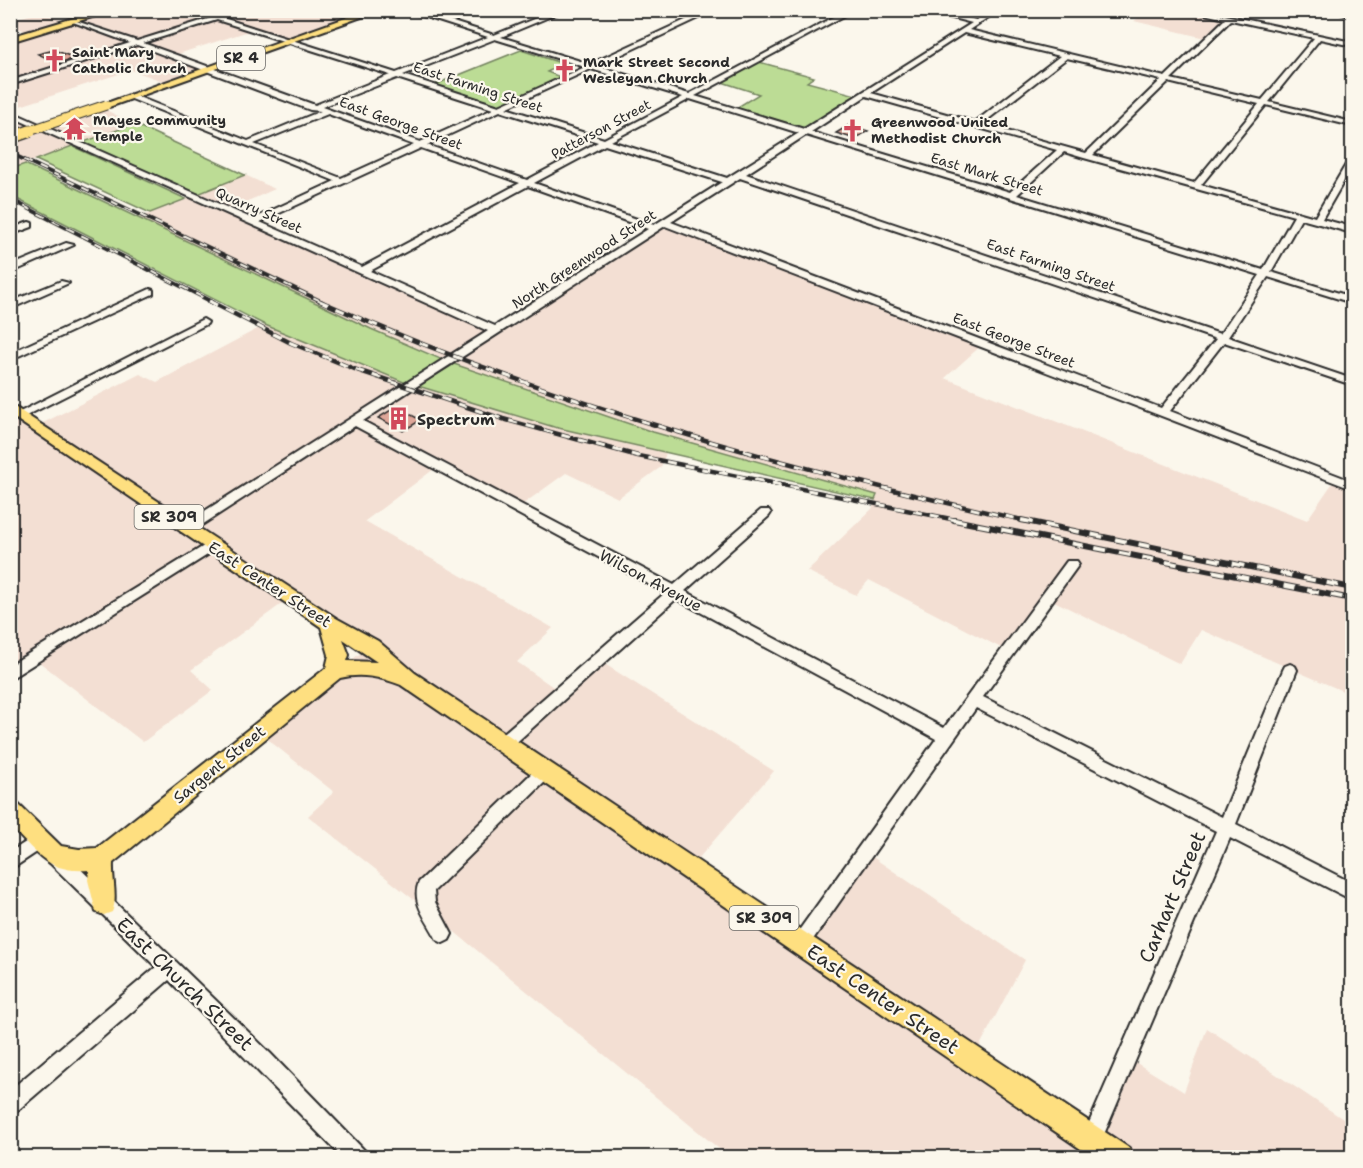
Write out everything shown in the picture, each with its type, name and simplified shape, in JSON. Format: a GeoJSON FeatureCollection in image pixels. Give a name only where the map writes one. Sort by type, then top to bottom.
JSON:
{"type":"FeatureCollection","features":[{"type":"Feature","properties":{"kind":"main road","name":"SR 4"},"geometry":{"type":"LineString","coordinates":[[10,138],[377,10]]}},
{"type":"Feature","properties":{"kind":"main road"},"geometry":{"type":"LineString","coordinates":[[10,40],[109,11]]}},
{"type":"Feature","properties":{"kind":"main road","name":"East Center Street"},"geometry":{"type":"LineString","coordinates":[[15,412],[329,623],[359,637],[386,655],[408,679],[1119,1158]]}},
{"type":"Feature","properties":{"kind":"main road"},"geometry":{"type":"LineString","coordinates":[[329,623],[339,655],[334,672]]}},
{"type":"Feature","properties":{"kind":"main road","name":"East Center Street"},"geometry":{"type":"LineString","coordinates":[[334,672],[354,666],[375,668],[408,679]]}},
{"type":"Feature","properties":{"kind":"main road","name":"Sargent Street"},"geometry":{"type":"LineString","coordinates":[[102,858],[334,672]]}},
{"type":"Feature","properties":{"kind":"main road","name":"East Church Street"},"geometry":{"type":"LineString","coordinates":[[10,811],[48,848]]}},
{"type":"Feature","properties":{"kind":"main road"},"geometry":{"type":"LineString","coordinates":[[48,848],[79,860],[102,858],[100,880],[104,904]]}},
{"type":"Feature","properties":{"kind":"street","name":"East Farming Street"},"geometry":{"type":"LineString","coordinates":[[192,10],[730,182]]}},
{"type":"Feature","properties":{"kind":"street"},"geometry":{"type":"LineString","coordinates":[[10,83],[243,10]]}},
{"type":"Feature","properties":{"kind":"street","name":"East Mark Street"},"geometry":{"type":"LineString","coordinates":[[406,10],[1353,300]]}},
{"type":"Feature","properties":{"kind":"street"},"geometry":{"type":"LineString","coordinates":[[313,108],[562,10]]}},
{"type":"Feature","properties":{"kind":"street"},"geometry":{"type":"LineString","coordinates":[[253,222],[713,10]]}},
{"type":"Feature","properties":{"kind":"street","name":"Patterson Street"},"geometry":{"type":"LineString","coordinates":[[362,271],[852,10]]}},
{"type":"Feature","properties":{"kind":"street"},"geometry":{"type":"LineString","coordinates":[[925,10],[977,22]]}},
{"type":"Feature","properties":{"kind":"street","name":"North Greenwood Street"},"geometry":{"type":"LineString","coordinates":[[186,529],[357,422],[996,10]]}},
{"type":"Feature","properties":{"kind":"street"},"geometry":{"type":"LineString","coordinates":[[1190,10],[1353,44]]}},
{"type":"Feature","properties":{"kind":"street"},"geometry":{"type":"LineString","coordinates":[[1336,10],[1353,15]]}},
{"type":"Feature","properties":{"kind":"street"},"geometry":{"type":"LineString","coordinates":[[1087,156],[1229,19]]}},
{"type":"Feature","properties":{"kind":"street","name":"East George Street"},"geometry":{"type":"LineString","coordinates":[[75,21],[656,229]]}},
{"type":"Feature","properties":{"kind":"street"},"geometry":{"type":"LineString","coordinates":[[964,31],[1353,124]]}},
{"type":"Feature","properties":{"kind":"street"},"geometry":{"type":"LineString","coordinates":[[1196,186],[1318,37]]}},
{"type":"Feature","properties":{"kind":"street"},"geometry":{"type":"LineString","coordinates":[[976,125],[1066,55]]}},
{"type":"Feature","properties":{"kind":"street"},"geometry":{"type":"LineString","coordinates":[[866,94],[1353,230]]}},
{"type":"Feature","properties":{"kind":"street"},"geometry":{"type":"LineString","coordinates":[[133,98],[341,182]]}},
{"type":"Feature","properties":{"kind":"street"},"geometry":{"type":"LineString","coordinates":[[247,144],[326,112]]}},
{"type":"Feature","properties":{"kind":"street","name":"Quarry Street"},"geometry":{"type":"LineString","coordinates":[[10,113],[497,332]]}},
{"type":"Feature","properties":{"kind":"street"},"geometry":{"type":"LineString","coordinates":[[1011,196],[1063,149]]}},
{"type":"Feature","properties":{"kind":"street"},"geometry":{"type":"LineString","coordinates":[[1317,220],[1353,161]]}},
{"type":"Feature","properties":{"kind":"street","name":"East Farming Street"},"geometry":{"type":"LineString","coordinates":[[740,175],[1353,382]]}},
{"type":"Feature","properties":{"kind":"street"},"geometry":{"type":"LineString","coordinates":[[1163,413],[1223,337],[1265,274],[1299,215]]}},
{"type":"Feature","properties":{"kind":"street","name":"East George Street"},"geometry":{"type":"LineString","coordinates":[[666,223],[1353,485]]}},
{"type":"Feature","properties":{"kind":"street"},"geometry":{"type":"LineString","coordinates":[[10,232],[29,225]]}},
{"type":"Feature","properties":{"kind":"street"},"geometry":{"type":"LineString","coordinates":[[10,270],[69,245]]}},
{"type":"Feature","properties":{"kind":"street"},"geometry":{"type":"LineString","coordinates":[[10,306],[64,283]]}},
{"type":"Feature","properties":{"kind":"street"},"geometry":{"type":"LineString","coordinates":[[10,357],[150,292]]}},
{"type":"Feature","properties":{"kind":"street"},"geometry":{"type":"LineString","coordinates":[[15,412],[203,322]]}},
{"type":"Feature","properties":{"kind":"street","name":"Wilson Avenue"},"geometry":{"type":"LineString","coordinates":[[357,422],[946,737]]}},
{"type":"Feature","properties":{"kind":"street"},"geometry":{"type":"LineString","coordinates":[[504,743],[765,513]]}},
{"type":"Feature","properties":{"kind":"street"},"geometry":{"type":"LineString","coordinates":[[10,673],[212,546]]}},
{"type":"Feature","properties":{"kind":"street"},"geometry":{"type":"LineString","coordinates":[[801,942],[1072,564]]}},
{"type":"Feature","properties":{"kind":"street","name":"Carhart Street"},"geometry":{"type":"LineString","coordinates":[[1092,1139],[1226,828],[1290,670]]}},
{"type":"Feature","properties":{"kind":"street"},"geometry":{"type":"LineString","coordinates":[[974,699],[1353,892]]}},
{"type":"Feature","properties":{"kind":"street"},"geometry":{"type":"LineString","coordinates":[[443,934],[439,923],[425,902],[425,888],[545,771]]}},
{"type":"Feature","properties":{"kind":"street"},"geometry":{"type":"LineString","coordinates":[[10,862],[48,848]]}},
{"type":"Feature","properties":{"kind":"street","name":"East Church Street"},"geometry":{"type":"LineString","coordinates":[[48,848],[168,969],[263,1060],[358,1158]]}},
{"type":"Feature","properties":{"kind":"street"},"geometry":{"type":"LineString","coordinates":[[10,1104],[168,969]]}},
{"type":"Feature","properties":{"kind":"shaded area"},"geometry":{"type":"Polygon","coordinates":[[[111,10],[377,11],[290,41],[252,30],[172,56],[208,69],[168,83],[131,70],[11,109],[11,39],[30,33],[11,25],[11,20],[40,12],[69,23],[111,10]]]}},
{"type":"Feature","properties":{"kind":"shaded area"},"geometry":{"type":"Polygon","coordinates":[[[1149,10],[1191,11],[1229,18],[1209,39],[1134,21],[1149,10]]]}},
{"type":"Feature","properties":{"kind":"shaded area"},"geometry":{"type":"Polygon","coordinates":[[[100,107],[134,124],[11,169],[11,115],[40,128],[100,107]]]}},
{"type":"Feature","properties":{"kind":"shaded area"},"geometry":{"type":"Polygon","coordinates":[[[245,175],[275,189],[223,212],[495,332],[666,222],[984,343],[945,378],[1307,520],[1336,478],[1352,484],[1352,695],[1201,630],[1180,664],[1046,597],[1005,650],[869,580],[856,595],[807,571],[872,509],[877,495],[653,432],[464,368],[371,329],[138,218],[245,175]]]}},
{"type":"Feature","properties":{"kind":"shaded area"},"geometry":{"type":"Polygon","coordinates":[[[265,325],[406,383],[554,427],[666,453],[661,467],[618,498],[566,473],[519,507],[442,463],[365,521],[553,628],[517,662],[556,689],[592,656],[774,771],[691,867],[800,938],[862,850],[1025,960],[974,1057],[1089,1138],[1120,1053],[1184,1092],[1207,1028],[1352,1125],[1352,1157],[729,1157],[451,929],[308,816],[334,792],[257,731],[362,652],[287,600],[191,670],[213,690],[143,742],[34,658],[11,673],[11,413],[33,428],[140,374],[157,382],[265,325]]]}},
{"type":"Feature","properties":{"kind":"green space"},"geometry":{"type":"Polygon","coordinates":[[[521,50],[564,64],[547,72],[563,78],[503,106],[434,85],[521,50]]]}},
{"type":"Feature","properties":{"kind":"green space"},"geometry":{"type":"Polygon","coordinates":[[[759,62],[814,77],[807,82],[856,95],[804,128],[736,108],[759,94],[722,82],[759,62]]]}},
{"type":"Feature","properties":{"kind":"green space"},"geometry":{"type":"Polygon","coordinates":[[[134,124],[245,175],[193,196],[81,143],[134,124]]]}},
{"type":"Feature","properties":{"kind":"green space"},"geometry":{"type":"Polygon","coordinates":[[[72,146],[186,199],[150,213],[36,160],[72,146]]]}},
{"type":"Feature","properties":{"kind":"green space"},"geometry":{"type":"Polygon","coordinates":[[[25,164],[371,329],[443,360],[406,383],[265,325],[11,196],[11,169],[25,164]]]}},
{"type":"Feature","properties":{"kind":"green space"},"geometry":{"type":"Polygon","coordinates":[[[454,364],[653,432],[877,495],[875,500],[554,427],[418,386],[454,364]]]}},
{"type":"Feature","properties":{"kind":"building","name":"Saint Mary Catholic Church"},"geometry":{"type":"Polygon","coordinates":[[[54,50],[75,58],[58,63],[38,54],[54,50]]]}},
{"type":"Feature","properties":{"kind":"building","name":"Greenwood United Methodist Church"},"geometry":{"type":"Polygon","coordinates":[[[849,125],[868,131],[855,139],[836,133],[849,125]]]}},
{"type":"Feature","properties":{"kind":"building","name":"Spectrum"},"geometry":{"type":"Polygon","coordinates":[[[396,407],[421,420],[403,431],[378,418],[396,407]]]}},
{"type":"Feature","properties":{"kind":"railway"},"geometry":{"type":"LineString","coordinates":[[10,153],[323,302]]}},
{"type":"Feature","properties":{"kind":"railway"},"geometry":{"type":"LineString","coordinates":[[10,199],[212,302]]}},
{"type":"Feature","properties":{"kind":"railway"},"geometry":{"type":"LineString","coordinates":[[209,301],[291,343],[357,370],[503,419],[638,456],[961,521]]}},
{"type":"Feature","properties":{"kind":"railway"},"geometry":{"type":"LineString","coordinates":[[320,301],[492,371],[668,429],[846,478],[1027,521]]}},
{"type":"Feature","properties":{"kind":"railway"},"geometry":{"type":"LineString","coordinates":[[954,520],[1352,599]]}},
{"type":"Feature","properties":{"kind":"railway"},"geometry":{"type":"LineString","coordinates":[[1021,520],[1352,588]]}},
{"type":"Feature","properties":{"kind":"place","name":"Saint Mary Catholic Church"},"geometry":{"type":"Point","coordinates":[54,60]}},
{"type":"Feature","properties":{"kind":"place","name":"Mark Street Second Wesleyan Church"},"geometry":{"type":"Point","coordinates":[565,70]}},
{"type":"Feature","properties":{"kind":"place","name":"Mayes Community Temple"},"geometry":{"type":"Point","coordinates":[75,128]}},
{"type":"Feature","properties":{"kind":"place","name":"Greenwood United Methodist Church"},"geometry":{"type":"Point","coordinates":[853,130]}},
{"type":"Feature","properties":{"kind":"place","name":"Spectrum"},"geometry":{"type":"Point","coordinates":[399,419]}}]}
